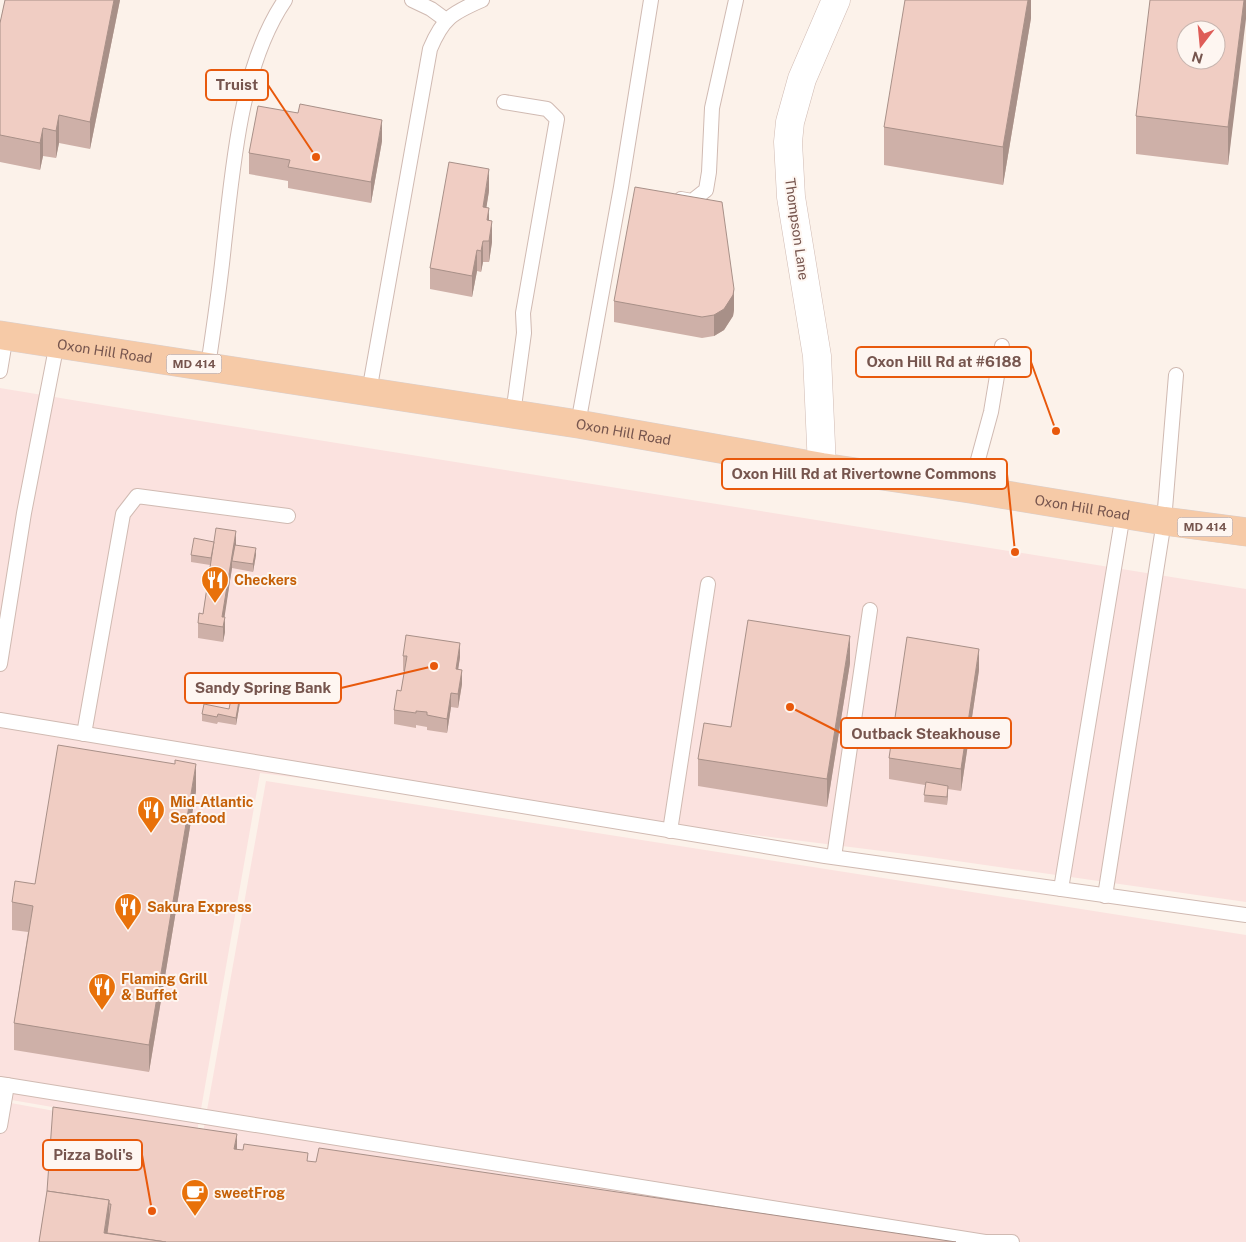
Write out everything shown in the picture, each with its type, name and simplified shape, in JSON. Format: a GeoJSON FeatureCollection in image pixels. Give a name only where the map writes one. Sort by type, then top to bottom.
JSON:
{"type":"FeatureCollection","features":[{"type":"Feature","properties":{"kind":"main road","name":"Oxon Hill Road"},"geometry":{"type":"LineString","coordinates":[[3,335],[578,424],[822,467],[1164,521],[1246,532]]}},
{"type":"Feature","properties":{"kind":"street","name":"Thompson Lane"},"geometry":{"type":"LineString","coordinates":[[822,467],[817,356],[791,197],[788,142],[790,122],[802,79],[836,0]]}},
{"type":"Feature","properties":{"kind":"lane"},"geometry":{"type":"LineString","coordinates":[[208,366],[231,188],[248,84],[262,39],[272,18],[285,0]]}},
{"type":"Feature","properties":{"kind":"lane"},"geometry":{"type":"LineString","coordinates":[[412,0],[431,8],[446,20]]}},
{"type":"Feature","properties":{"kind":"lane"},"geometry":{"type":"LineString","coordinates":[[370,392],[430,49],[438,31],[446,20],[460,10],[482,0]]}},
{"type":"Feature","properties":{"kind":"lane"},"geometry":{"type":"LineString","coordinates":[[578,424],[626,188],[652,0]]}},
{"type":"Feature","properties":{"kind":"lane"},"geometry":{"type":"LineString","coordinates":[[666,196],[692,201],[706,190],[709,172],[712,108],[736,0]]}},
{"type":"Feature","properties":{"kind":"lane"},"geometry":{"type":"LineString","coordinates":[[504,102],[546,109],[557,119],[523,313],[524,333],[512,414]]}},
{"type":"Feature","properties":{"kind":"lane"},"geometry":{"type":"LineString","coordinates":[[0,371],[3,335]]}},
{"type":"Feature","properties":{"kind":"lane"},"geometry":{"type":"LineString","coordinates":[[0,664],[24,513],[57,343]]}},
{"type":"Feature","properties":{"kind":"lane"},"geometry":{"type":"LineString","coordinates":[[970,489],[991,412],[1002,346]]}},
{"type":"Feature","properties":{"kind":"lane"},"geometry":{"type":"LineString","coordinates":[[1105,896],[1164,521],[1176,375]]}},
{"type":"Feature","properties":{"kind":"lane"},"geometry":{"type":"LineString","coordinates":[[84,734],[123,514],[136,496],[288,516]]}},
{"type":"Feature","properties":{"kind":"lane"},"geometry":{"type":"LineString","coordinates":[[1061,889],[1123,514]]}},
{"type":"Feature","properties":{"kind":"lane"},"geometry":{"type":"LineString","coordinates":[[670,831],[708,584]]}},
{"type":"Feature","properties":{"kind":"lane"},"geometry":{"type":"LineString","coordinates":[[834,857],[870,610]]}},
{"type":"Feature","properties":{"kind":"lane"},"geometry":{"type":"LineString","coordinates":[[0,720],[834,857],[1246,915]]}},
{"type":"Feature","properties":{"kind":"lane"},"geometry":{"type":"LineString","coordinates":[[0,1126],[3,1085],[985,1242],[1012,1242]]}},
{"type":"Feature","properties":{"kind":"shaded area"},"geometry":{"type":"Polygon","coordinates":[[[0,388],[1246,589],[1246,902],[922,856],[260,773],[197,1132],[0,1098],[0,388]]]}},
{"type":"Feature","properties":{"kind":"shaded area"},"geometry":{"type":"Polygon","coordinates":[[[266,781],[1246,935],[1246,1242],[0,1242],[0,1101],[202,1138],[266,781]]]}},
{"type":"Feature","properties":{"kind":"building"},"geometry":{"type":"Polygon","coordinates":[[[5,0],[114,0],[90,122],[59,115],[56,131],[43,128],[40,143],[0,135],[0,23],[5,0]]]}},
{"type":"Feature","properties":{"kind":"building"},"geometry":{"type":"Polygon","coordinates":[[[905,0],[1028,0],[1003,147],[884,127],[905,0]]]}},
{"type":"Feature","properties":{"kind":"building"},"geometry":{"type":"Polygon","coordinates":[[[1150,0],[1244,0],[1228,127],[1136,116],[1150,0]]]}},
{"type":"Feature","properties":{"kind":"building"},"geometry":{"type":"Polygon","coordinates":[[[300,104],[382,120],[371,182],[288,167],[290,160],[249,153],[258,106],[298,113],[300,104]]]}},
{"type":"Feature","properties":{"kind":"building"},"geometry":{"type":"Polygon","coordinates":[[[449,162],[489,169],[483,207],[489,208],[487,220],[492,221],[489,241],[483,241],[481,251],[477,250],[472,276],[430,268],[449,162]]]}},
{"type":"Feature","properties":{"kind":"building"},"geometry":{"type":"Polygon","coordinates":[[[635,187],[722,202],[734,289],[733,295],[724,309],[714,315],[702,317],[614,301],[635,187]]]}},
{"type":"Feature","properties":{"kind":"building"},"geometry":{"type":"Polygon","coordinates":[[[216,528],[236,531],[222,617],[225,617],[223,627],[198,623],[199,613],[203,614],[216,528]]]}},
{"type":"Feature","properties":{"kind":"building"},"geometry":{"type":"Polygon","coordinates":[[[194,538],[214,542],[211,558],[191,555],[194,538]]]}},
{"type":"Feature","properties":{"kind":"building"},"geometry":{"type":"Polygon","coordinates":[[[235,545],[256,548],[253,564],[232,561],[235,545]]]}},
{"type":"Feature","properties":{"kind":"building"},"geometry":{"type":"Polygon","coordinates":[[[748,620],[850,636],[827,779],[698,759],[704,723],[731,727],[748,620]]]}},
{"type":"Feature","properties":{"kind":"building"},"geometry":{"type":"Polygon","coordinates":[[[406,635],[460,643],[456,669],[462,670],[458,694],[451,693],[447,719],[427,715],[427,712],[416,711],[416,713],[394,710],[397,690],[401,691],[407,656],[403,656],[406,635]]]}},
{"type":"Feature","properties":{"kind":"building"},"geometry":{"type":"Polygon","coordinates":[[[907,637],[979,649],[961,769],[889,758],[907,637]]]}},
{"type":"Feature","properties":{"kind":"building"},"geometry":{"type":"Polygon","coordinates":[[[237,683],[242,684],[236,718],[218,714],[217,717],[202,714],[204,704],[229,709],[231,699],[234,700],[237,683]]]}},
{"type":"Feature","properties":{"kind":"building"},"geometry":{"type":"Polygon","coordinates":[[[58,745],[175,764],[175,760],[196,764],[149,1045],[14,1023],[33,906],[12,902],[15,881],[35,884],[58,745]]]}},
{"type":"Feature","properties":{"kind":"building"},"geometry":{"type":"Polygon","coordinates":[[[926,782],[948,786],[947,797],[924,795],[926,782]]]}},
{"type":"Feature","properties":{"kind":"building"},"geometry":{"type":"Polygon","coordinates":[[[53,1107],[237,1134],[234,1149],[243,1150],[244,1144],[308,1153],[307,1161],[316,1162],[319,1148],[956,1242],[166,1242],[107,1233],[111,1204],[109,1204],[109,1200],[47,1191],[53,1107]]]}},
{"type":"Feature","properties":{"kind":"building"},"geometry":{"type":"Polygon","coordinates":[[[47,1191],[109,1200],[104,1233],[166,1242],[39,1242],[47,1191]]]}},
{"type":"Feature","properties":{"kind":"place","name":"Truist"},"geometry":{"type":"Point","coordinates":[316,157]}},
{"type":"Feature","properties":{"kind":"place","name":"Oxon Hill Rd at #6188"},"geometry":{"type":"Point","coordinates":[1056,431]}},
{"type":"Feature","properties":{"kind":"place","name":"Oxon Hill Rd at Rivertowne Commons"},"geometry":{"type":"Point","coordinates":[1015,552]}},
{"type":"Feature","properties":{"kind":"place","name":"Checkers"},"geometry":{"type":"Point","coordinates":[215,604]}},
{"type":"Feature","properties":{"kind":"place","name":"Sandy Spring Bank"},"geometry":{"type":"Point","coordinates":[434,666]}},
{"type":"Feature","properties":{"kind":"place","name":"Outback Steakhouse"},"geometry":{"type":"Point","coordinates":[790,707]}},
{"type":"Feature","properties":{"kind":"place","name":"Mid-Atlantic Seafood"},"geometry":{"type":"Point","coordinates":[151,834]}},
{"type":"Feature","properties":{"kind":"place","name":"Sakura Express"},"geometry":{"type":"Point","coordinates":[128,931]}},
{"type":"Feature","properties":{"kind":"place","name":"Flaming Grill & Buffet"},"geometry":{"type":"Point","coordinates":[102,1011]}},
{"type":"Feature","properties":{"kind":"place","name":"Pizza Boli's"},"geometry":{"type":"Point","coordinates":[152,1211]}},
{"type":"Feature","properties":{"kind":"place","name":"sweetFrog"},"geometry":{"type":"Point","coordinates":[195,1217]}}]}
